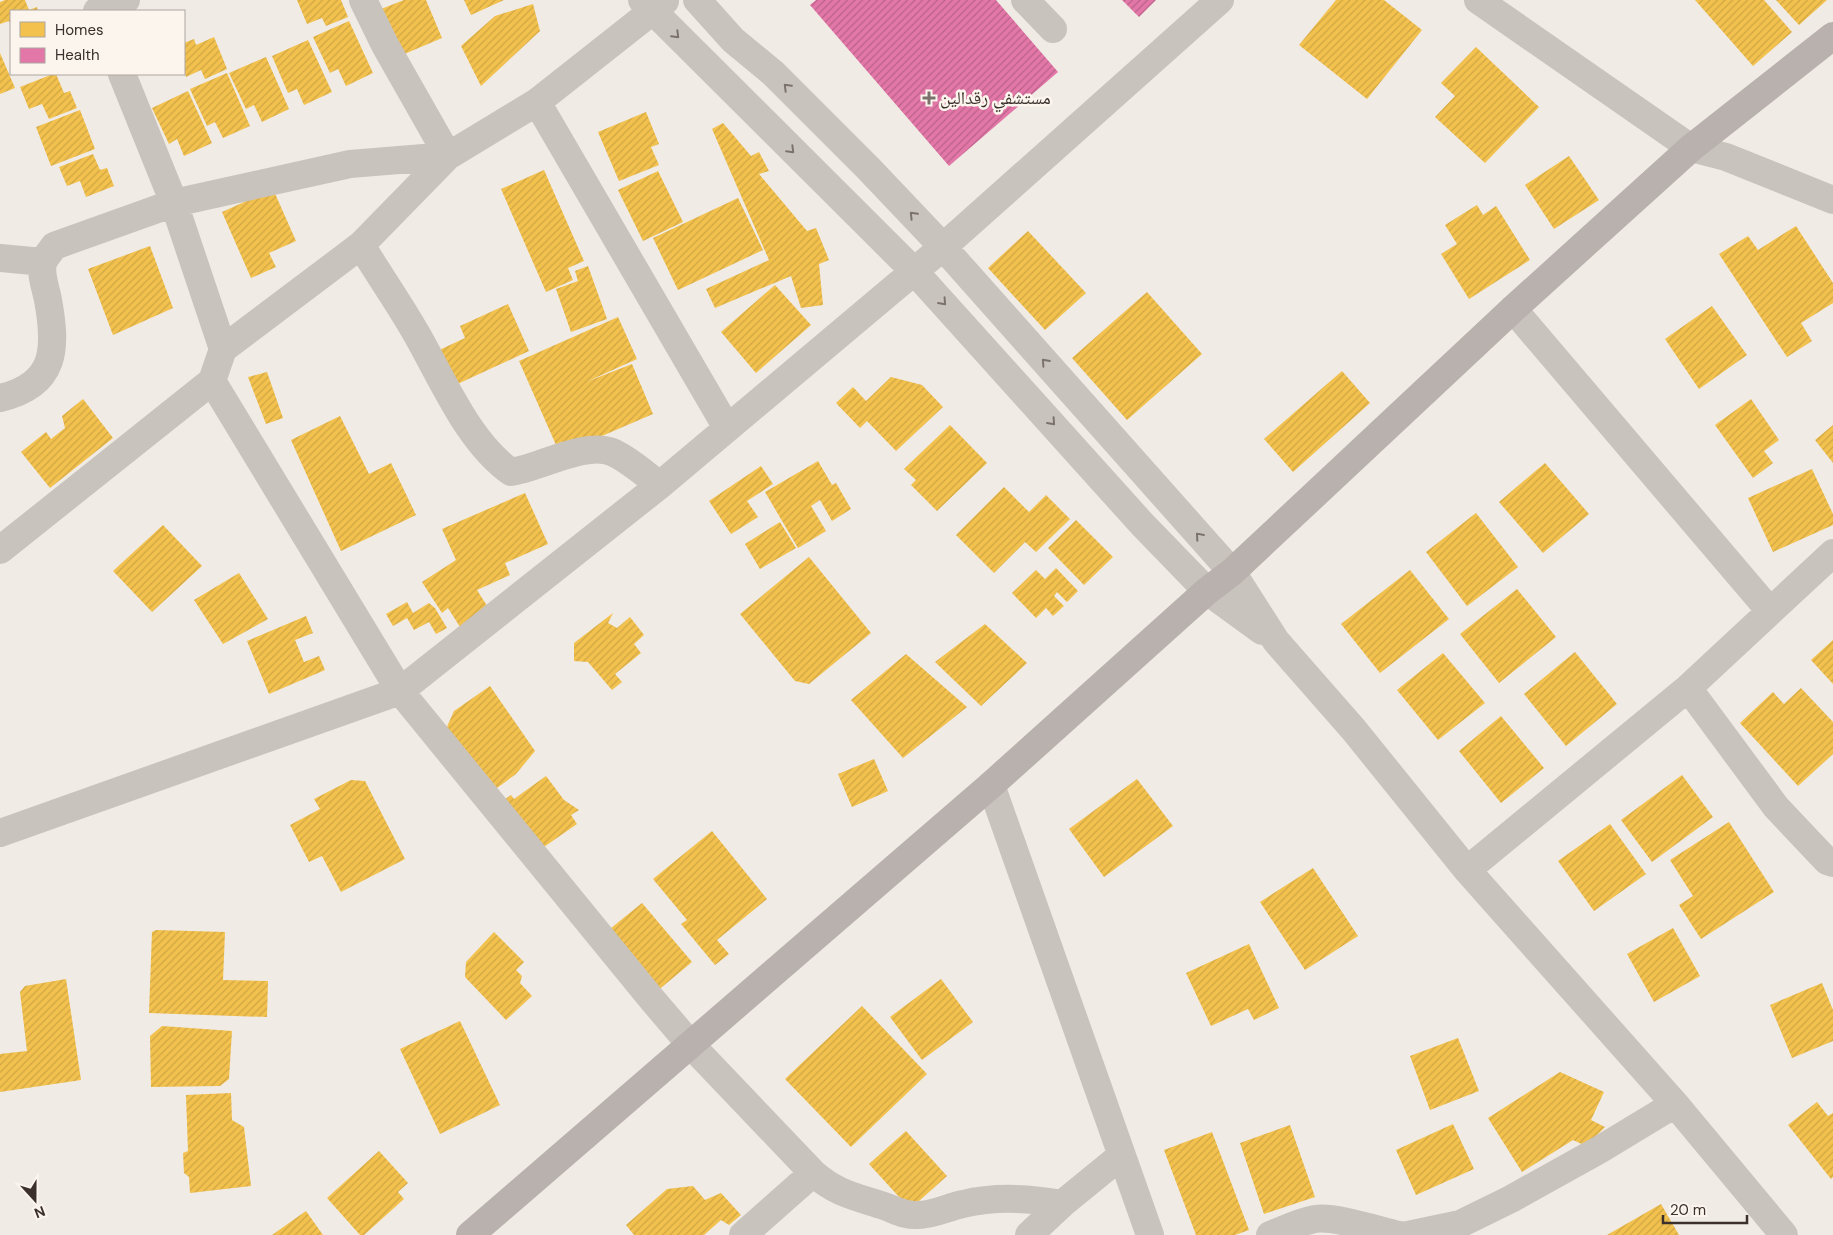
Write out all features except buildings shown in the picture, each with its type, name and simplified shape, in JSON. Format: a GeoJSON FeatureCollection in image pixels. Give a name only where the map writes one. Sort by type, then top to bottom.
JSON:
{"type":"FeatureCollection","features":[{"type":"Feature","properties":{"kind":"main road"},"geometry":{"type":"LineString","coordinates":[[470,1235],[991,785],[1207,591],[1232,572],[1513,309],[1691,148],[1833,36]]}},
{"type":"Feature","properties":{"kind":"street"},"geometry":{"type":"LineString","coordinates":[[100,10],[126,0]]}},
{"type":"Feature","properties":{"kind":"street"},"geometry":{"type":"LineString","coordinates":[[363,0],[385,45],[448,156]]}},
{"type":"Feature","properties":{"kind":"street"},"geometry":{"type":"LineString","coordinates":[[697,0],[733,40],[773,73],[869,169],[943,247],[1232,572],[1276,641],[1354,730],[1467,870],[1675,1104],[1784,1235]]}},
{"type":"Feature","properties":{"kind":"street"},"geometry":{"type":"LineString","coordinates":[[1025,0],[1053,29]]}},
{"type":"Feature","properties":{"kind":"street"},"geometry":{"type":"LineString","coordinates":[[0,833],[400,691],[660,485],[943,247],[1220,0]]}},
{"type":"Feature","properties":{"kind":"street"},"geometry":{"type":"LineString","coordinates":[[1478,0],[1691,148],[1726,157],[1833,200]]}},
{"type":"Feature","properties":{"kind":"street"},"geometry":{"type":"LineString","coordinates":[[0,550],[212,380],[223,349],[361,245],[448,156],[537,102],[654,4],[914,271],[1142,524],[1207,591],[1276,641]]}},
{"type":"Feature","properties":{"kind":"street"},"geometry":{"type":"LineString","coordinates":[[122,75],[174,203],[223,349]]}},
{"type":"Feature","properties":{"kind":"street"},"geometry":{"type":"LineString","coordinates":[[537,102],[727,428]]}},
{"type":"Feature","properties":{"kind":"street"},"geometry":{"type":"LineString","coordinates":[[0,398],[14,395],[40,378],[51,360],[53,337],[43,262],[54,246],[174,203],[350,164],[448,156]]}},
{"type":"Feature","properties":{"kind":"street"},"geometry":{"type":"LineString","coordinates":[[361,245],[415,331],[462,415],[497,462],[511,472],[527,470],[588,450],[612,451],[660,485]]}},
{"type":"Feature","properties":{"kind":"street"},"geometry":{"type":"LineString","coordinates":[[0,258],[43,262]]}},
{"type":"Feature","properties":{"kind":"street"},"geometry":{"type":"LineString","coordinates":[[1513,309],[1770,611]]}},
{"type":"Feature","properties":{"kind":"street"},"geometry":{"type":"LineString","coordinates":[[212,380],[400,691],[690,1044],[813,1173],[824,1183],[852,1198],[910,1215],[929,1214],[961,1204],[998,1199],[1041,1200],[1062,1204]]}},
{"type":"Feature","properties":{"kind":"street"},"geometry":{"type":"LineString","coordinates":[[1467,870],[1688,688],[1833,553]]}},
{"type":"Feature","properties":{"kind":"street"},"geometry":{"type":"LineString","coordinates":[[1688,688],[1776,807],[1827,861],[1833,863]]}},
{"type":"Feature","properties":{"kind":"street"},"geometry":{"type":"LineString","coordinates":[[991,785],[1150,1235]]}},
{"type":"Feature","properties":{"kind":"street"},"geometry":{"type":"LineString","coordinates":[[1408,1235],[1460,1224],[1511,1199],[1599,1150],[1675,1104]]}},
{"type":"Feature","properties":{"kind":"street"},"geometry":{"type":"LineString","coordinates":[[1029,1235],[1062,1204],[1122,1155]]}},
{"type":"Feature","properties":{"kind":"street"},"geometry":{"type":"LineString","coordinates":[[743,1235],[813,1173]]}},
{"type":"Feature","properties":{"kind":"street"},"geometry":{"type":"LineString","coordinates":[[1270,1235],[1316,1219],[1348,1223],[1399,1235]]}},
{"type":"Feature","properties":{"kind":"place","name":"مستشفي رقدالين"},"geometry":{"type":"Point","coordinates":[929,98]}}]}
